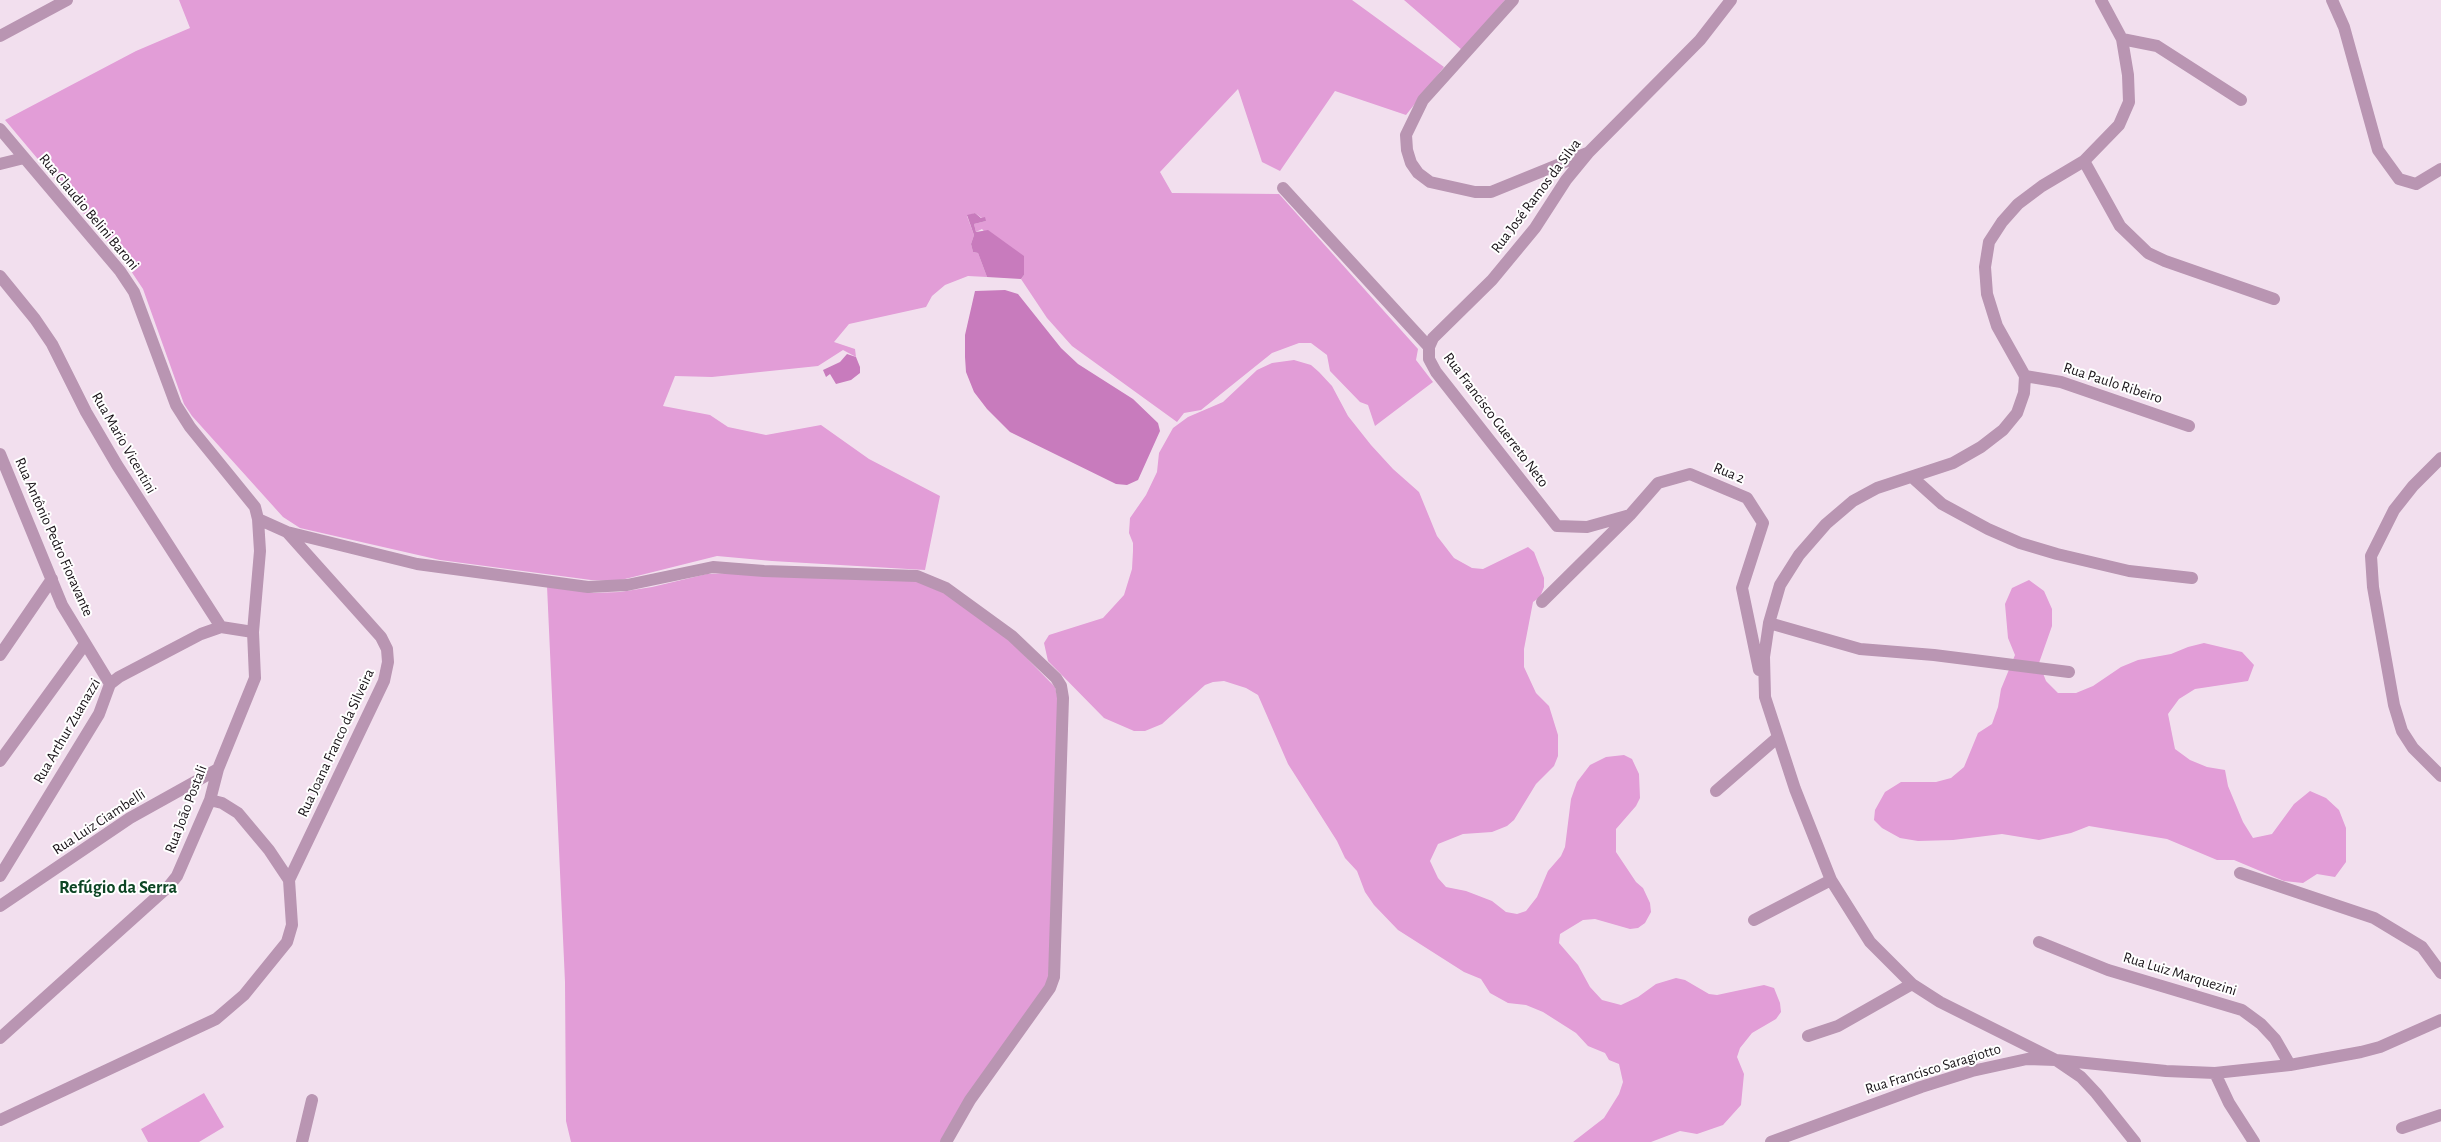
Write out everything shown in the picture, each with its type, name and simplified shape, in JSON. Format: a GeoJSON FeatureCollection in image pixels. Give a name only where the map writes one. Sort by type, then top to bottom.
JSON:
{"type":"FeatureCollection","features":[{"type":"Feature","properties":{"kind":"street"},"geometry":{"type":"LineString","coordinates":[[0,36],[68,0]]}},
{"type":"Feature","properties":{"kind":"street"},"geometry":{"type":"LineString","coordinates":[[1513,0],[1423,100],[1406,136],[1407,150],[1411,163],[1418,173],[1430,182],[1475,192],[1491,192],[1589,152]]}},
{"type":"Feature","properties":{"kind":"street","name":"Rua José Ramos da Silva"},"geometry":{"type":"LineString","coordinates":[[1429,347],[1434,338],[1492,280],[1535,228],[1566,180],[1589,152],[1700,40],[1731,0]]}},
{"type":"Feature","properties":{"kind":"street"},"geometry":{"type":"LineString","coordinates":[[2101,0],[2122,39],[2128,75],[2128,102],[2119,125],[2084,161],[2042,186],[2018,204],[2002,222],[1989,242],[1985,267],[1987,294],[1997,326],[2025,376],[2024,393],[2017,412],[2003,430],[1980,447],[1952,463],[1877,488],[1853,501],[1826,524],[1799,555],[1780,585],[1769,623],[1764,658],[1765,697],[1777,738],[1812,836],[1831,880],[1870,942],[1912,984],[1965,1016],[2056,1060],[2081,1077],[2096,1093],[2134,1142]]}},
{"type":"Feature","properties":{"kind":"street"},"geometry":{"type":"LineString","coordinates":[[2332,0],[2344,27],[2378,150],[2399,178],[2416,184],[2441,168]]}},
{"type":"Feature","properties":{"kind":"street"},"geometry":{"type":"LineString","coordinates":[[2122,39],[2157,46],[2241,100]]}},
{"type":"Feature","properties":{"kind":"street","name":"Rua Claudio Belini Baroni"},"geometry":{"type":"LineString","coordinates":[[0,129],[120,271],[134,292],[176,405],[190,427],[255,507],[258,519]]}},
{"type":"Feature","properties":{"kind":"street"},"geometry":{"type":"LineString","coordinates":[[0,164],[24,158]]}},
{"type":"Feature","properties":{"kind":"street"},"geometry":{"type":"LineString","coordinates":[[2084,161],[2120,226],[2148,253],[2274,299]]}},
{"type":"Feature","properties":{"kind":"street","name":"Rua Francisco Guerreto Neto"},"geometry":{"type":"LineString","coordinates":[[1283,188],[1429,347],[1429,359],[1436,372],[1557,526],[1586,527],[1630,515]]}},
{"type":"Feature","properties":{"kind":"street","name":"Rua Mario Vicentini"},"geometry":{"type":"LineString","coordinates":[[0,276],[35,319],[52,344],[86,412],[117,465],[221,627]]}},
{"type":"Feature","properties":{"kind":"street","name":"Rua Paulo Ribeiro"},"geometry":{"type":"LineString","coordinates":[[2025,376],[2061,382],[2189,426]]}},
{"type":"Feature","properties":{"kind":"street","name":"Rua Antônio Pedro Fioravante"},"geometry":{"type":"LineString","coordinates":[[0,454],[62,605],[110,684]]}},
{"type":"Feature","properties":{"kind":"street"},"geometry":{"type":"LineString","coordinates":[[2441,458],[2413,486],[2394,510],[2371,556],[2373,587],[2394,705],[2402,731],[2412,748],[2441,776]]}},
{"type":"Feature","properties":{"kind":"street","name":"Rua 2"},"geometry":{"type":"LineString","coordinates":[[1542,602],[1630,515],[1658,483],[1690,474],[1747,498],[1763,523],[1742,588],[1765,697]]}},
{"type":"Feature","properties":{"kind":"street"},"geometry":{"type":"LineString","coordinates":[[1912,477],[1942,504],[1988,529],[2020,542],[2057,554],[2129,571],[2192,578]]}},
{"type":"Feature","properties":{"kind":"street","name":"Rua Joana Franco da Silveira"},"geometry":{"type":"LineString","coordinates":[[258,519],[287,532],[381,637],[387,649],[388,662],[384,681],[289,880]]}},
{"type":"Feature","properties":{"kind":"street","name":"Rua João Postali"},"geometry":{"type":"LineString","coordinates":[[0,1038],[169,886],[187,855],[210,800],[218,769],[255,678],[253,632],[260,551],[258,519]]}},
{"type":"Feature","properties":{"kind":"street"},"geometry":{"type":"LineString","coordinates":[[287,532],[427,565],[588,587],[627,585],[713,567],[764,571],[917,576],[946,588],[1012,636],[1062,686],[1054,978],[1050,988],[970,1100],[946,1142]]}},
{"type":"Feature","properties":{"kind":"street"},"geometry":{"type":"LineString","coordinates":[[0,655],[52,579]]}},
{"type":"Feature","properties":{"kind":"street"},"geometry":{"type":"LineString","coordinates":[[1769,623],[1860,650],[1934,655],[2069,672]]}},
{"type":"Feature","properties":{"kind":"street","name":"Rua Arthur Zuanazzi"},"geometry":{"type":"LineString","coordinates":[[0,876],[99,714],[110,684],[119,677],[201,634],[221,627],[253,632]]}},
{"type":"Feature","properties":{"kind":"street"},"geometry":{"type":"LineString","coordinates":[[0,761],[85,644]]}},
{"type":"Feature","properties":{"kind":"street"},"geometry":{"type":"LineString","coordinates":[[1716,791],[1777,738]]}},
{"type":"Feature","properties":{"kind":"street","name":"Rua Luiz Ciambelli"},"geometry":{"type":"LineString","coordinates":[[0,906],[130,818],[218,769]]}},
{"type":"Feature","properties":{"kind":"street"},"geometry":{"type":"LineString","coordinates":[[0,1120],[216,1020],[244,995],[287,942],[292,925],[289,880],[269,850],[238,813],[222,803],[210,800]]}},
{"type":"Feature","properties":{"kind":"street"},"geometry":{"type":"LineString","coordinates":[[2240,873],[2374,918],[2422,947],[2441,972]]}},
{"type":"Feature","properties":{"kind":"street"},"geometry":{"type":"LineString","coordinates":[[1754,920],[1831,880]]}},
{"type":"Feature","properties":{"kind":"street","name":"Rua Luiz Marquezini"},"geometry":{"type":"LineString","coordinates":[[2039,942],[2108,970],[2242,1010],[2261,1024],[2275,1039],[2290,1065]]}},
{"type":"Feature","properties":{"kind":"street"},"geometry":{"type":"LineString","coordinates":[[1808,1036],[1838,1026],[1912,984]]}},
{"type":"Feature","properties":{"kind":"street","name":"Rua Francisco Saragiotto"},"geometry":{"type":"LineString","coordinates":[[1771,1142],[1823,1122],[1972,1071],[2026,1059],[2056,1060],[2166,1071],[2215,1073],[2290,1065],[2380,1047],[2441,1020]]}},
{"type":"Feature","properties":{"kind":"street"},"geometry":{"type":"LineString","coordinates":[[2215,1073],[2229,1103],[2254,1142]]}},
{"type":"Feature","properties":{"kind":"street"},"geometry":{"type":"LineString","coordinates":[[302,1142],[312,1100]]}},
{"type":"Feature","properties":{"kind":"street"},"geometry":{"type":"LineString","coordinates":[[2402,1128],[2441,1115]]}},
{"type":"Feature","properties":{"kind":"shaded area"},"geometry":{"type":"Polygon","coordinates":[[[179,0],[1352,0],[1444,67],[1406,115],[1335,91],[1280,171],[1262,162],[1238,89],[1160,172],[1172,193],[1279,194],[1418,349],[1416,360],[1433,382],[1375,426],[1368,405],[1360,402],[1330,371],[1327,355],[1311,343],[1299,343],[1272,353],[1201,410],[1184,413],[1177,422],[1072,346],[1047,318],[1021,279],[1024,275],[982,229],[976,232],[974,224],[986,221],[975,213],[967,216],[974,235],[971,244],[973,252],[978,253],[987,277],[968,276],[945,285],[932,296],[926,307],[849,324],[834,342],[855,349],[856,357],[843,350],[818,366],[712,377],[675,376],[663,406],[710,415],[728,427],[766,435],[821,425],[869,459],[940,496],[925,570],[717,556],[617,581],[591,580],[440,560],[300,528],[283,517],[192,416],[184,404],[143,289],[127,265],[5,120],[136,51],[190,28],[179,0]]]}},
{"type":"Feature","properties":{"kind":"shaded area"},"geometry":{"type":"Polygon","coordinates":[[[1404,0],[1505,0],[1462,50],[1404,0]]]}},
{"type":"Feature","properties":{"kind":"shaded area"},"geometry":{"type":"Polygon","coordinates":[[[975,213],[981,218],[985,217],[986,221],[974,224],[976,232],[988,230],[1024,256],[1024,275],[1021,279],[987,277],[978,253],[973,252],[971,244],[974,235],[967,215],[975,213]]]}},
{"type":"Feature","properties":{"kind":"shaded area"},"geometry":{"type":"Polygon","coordinates":[[[1005,290],[1018,294],[1061,348],[1078,364],[1133,399],[1158,423],[1160,431],[1138,480],[1127,485],[1116,484],[1010,432],[987,409],[974,392],[966,372],[965,335],[975,291],[1005,290]]]}},
{"type":"Feature","properties":{"kind":"shaded area"},"geometry":{"type":"Polygon","coordinates":[[[847,354],[856,357],[860,373],[851,380],[836,384],[830,374],[826,377],[823,370],[840,362],[847,354]]]}},
{"type":"Feature","properties":{"kind":"shaded area"},"geometry":{"type":"Polygon","coordinates":[[[1294,360],[1311,365],[1319,372],[1332,386],[1348,416],[1371,445],[1393,469],[1419,492],[1437,536],[1454,558],[1472,568],[1483,569],[1528,547],[1534,552],[1544,578],[1544,587],[1540,597],[1533,602],[1524,649],[1524,667],[1536,693],[1549,706],[1558,735],[1558,756],[1554,766],[1536,784],[1514,820],[1507,826],[1492,832],[1463,834],[1438,844],[1430,861],[1438,878],[1446,887],[1466,891],[1492,901],[1506,912],[1517,914],[1526,911],[1537,897],[1548,871],[1561,856],[1565,847],[1571,799],[1577,782],[1590,765],[1606,757],[1624,755],[1632,759],[1639,774],[1640,798],[1636,806],[1616,829],[1616,852],[1636,882],[1643,888],[1650,903],[1651,912],[1645,923],[1638,928],[1630,929],[1595,919],[1583,920],[1560,934],[1559,943],[1578,965],[1590,987],[1602,1000],[1621,1005],[1638,997],[1656,984],[1676,978],[1685,980],[1709,994],[1717,995],[1764,985],[1774,988],[1780,1003],[1781,1012],[1776,1019],[1752,1033],[1740,1048],[1737,1057],[1744,1074],[1741,1105],[1723,1125],[1697,1134],[1680,1131],[1651,1142],[1573,1142],[1604,1118],[1619,1094],[1623,1082],[1619,1064],[1609,1060],[1605,1053],[1588,1046],[1576,1033],[1543,1012],[1526,1005],[1508,1003],[1490,993],[1481,979],[1464,972],[1398,930],[1374,905],[1365,892],[1357,871],[1345,858],[1337,841],[1288,764],[1258,695],[1246,688],[1224,681],[1213,682],[1205,685],[1162,724],[1145,731],[1134,731],[1104,718],[1048,661],[1044,643],[1049,635],[1103,618],[1124,595],[1132,569],[1133,543],[1129,533],[1130,518],[1146,495],[1157,472],[1159,453],[1173,428],[1188,417],[1223,402],[1257,370],[1272,363],[1294,360]]]}},
{"type":"Feature","properties":{"kind":"shaded area"},"geometry":{"type":"Polygon","coordinates":[[[730,573],[916,581],[946,594],[1010,641],[1055,687],[1058,700],[1051,973],[1047,984],[942,1142],[571,1142],[566,1121],[565,982],[547,586],[594,593],[620,592],[652,587],[707,574],[730,573]]]}},
{"type":"Feature","properties":{"kind":"shaded area"},"geometry":{"type":"Polygon","coordinates":[[[2029,580],[2044,591],[2052,609],[2052,626],[2039,663],[2046,681],[2058,693],[2076,693],[2093,686],[2121,667],[2138,660],[2171,654],[2204,643],[2242,652],[2254,665],[2248,681],[2195,689],[2179,699],[2168,714],[2175,749],[2190,760],[2207,767],[2225,770],[2228,786],[2243,822],[2253,838],[2272,834],[2294,804],[2310,791],[2326,798],[2339,810],[2346,828],[2346,862],[2335,877],[2317,874],[2303,883],[2284,881],[2234,860],[2217,860],[2167,839],[2089,826],[2071,833],[2039,840],[2002,834],[1953,840],[1918,841],[1900,838],[1882,828],[1874,820],[1875,810],[1885,792],[1901,782],[1936,782],[1951,778],[1964,767],[1978,733],[1992,724],[1998,707],[2001,689],[2015,655],[2008,638],[2005,604],[2012,588],[2029,580]]]}},
{"type":"Feature","properties":{"kind":"shaded area"},"geometry":{"type":"Polygon","coordinates":[[[204,1093],[224,1127],[199,1142],[148,1142],[141,1129],[204,1093]]]}},
{"type":"Feature","properties":{"kind":"district","name":"Refúgio da Serra"},"geometry":{"type":"Point","coordinates":[118,888]}}]}
